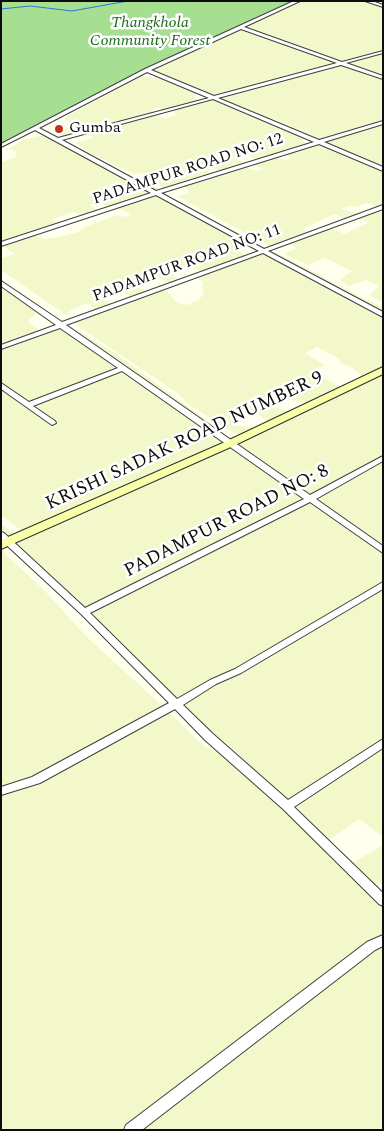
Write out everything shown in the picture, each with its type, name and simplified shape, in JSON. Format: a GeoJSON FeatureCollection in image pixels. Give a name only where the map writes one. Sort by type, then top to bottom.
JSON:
{"type":"FeatureCollection","features":[{"type":"Feature","properties":{"kind":"street"},"geometry":{"type":"LineString","coordinates":[[1,146],[148,70],[298,1]]}},
{"type":"Feature","properties":{"kind":"street"},"geometry":{"type":"LineString","coordinates":[[367,1],[383,6]]}},
{"type":"Feature","properties":{"kind":"street"},"geometry":{"type":"LineString","coordinates":[[240,27],[383,78]]}},
{"type":"Feature","properties":{"kind":"street"},"geometry":{"type":"LineString","coordinates":[[57,140],[383,52]]}},
{"type":"Feature","properties":{"kind":"street"},"geometry":{"type":"LineString","coordinates":[[148,70],[383,169]]}},
{"type":"Feature","properties":{"kind":"street","name":"PADAMPUR ROAD NO: 12"},"geometry":{"type":"LineString","coordinates":[[1,244],[318,141],[383,122]]}},
{"type":"Feature","properties":{"kind":"street"},"geometry":{"type":"LineString","coordinates":[[35,128],[383,314]]}},
{"type":"Feature","properties":{"kind":"street","name":"PADAMPUR ROAD NO: 11"},"geometry":{"type":"LineString","coordinates":[[1,347],[383,207]]}},
{"type":"Feature","properties":{"kind":"street"},"geometry":{"type":"LineString","coordinates":[[1,283],[383,550]]}},
{"type":"Feature","properties":{"kind":"street"},"geometry":{"type":"LineString","coordinates":[[28,405],[123,368]]}},
{"type":"Feature","properties":{"kind":"street","name":"KRISHI SADAK ROAD NUMBER 9"},"geometry":{"type":"LineString","coordinates":[[4,540],[229,444],[383,370]]}},
{"type":"Feature","properties":{"kind":"street"},"geometry":{"type":"LineString","coordinates":[[1,384],[52,423]]}},
{"type":"Feature","properties":{"kind":"street","name":"PADAMPUR ROAD NO: 8"},"geometry":{"type":"LineString","coordinates":[[84,612],[310,498],[383,458]]}},
{"type":"Feature","properties":{"kind":"street"},"geometry":{"type":"LineString","coordinates":[[4,540],[84,612],[175,705],[287,806],[383,901]]}},
{"type":"Feature","properties":{"kind":"street"},"geometry":{"type":"LineString","coordinates":[[1,791],[36,780],[175,705],[213,682],[238,671],[383,585]]}},
{"type":"Feature","properties":{"kind":"street"},"geometry":{"type":"LineString","coordinates":[[287,806],[383,743]]}},
{"type":"Feature","properties":{"kind":"street"},"geometry":{"type":"LineString","coordinates":[[130,1130],[371,946],[383,940]]}},
{"type":"Feature","properties":{"kind":"green space","name":"Thangkhola Community Forest"},"geometry":{"type":"Polygon","coordinates":[[[1,1],[296,1],[110,88],[1,146],[1,1]]]}},
{"type":"Feature","properties":{"kind":"green space"},"geometry":{"type":"Polygon","coordinates":[[[301,1],[383,1],[383,165],[379,164],[383,166],[383,206],[378,207],[367,203],[356,207],[349,206],[341,209],[359,214],[346,219],[335,214],[302,229],[309,233],[271,247],[177,196],[187,194],[189,191],[183,186],[245,167],[257,171],[263,169],[253,165],[275,157],[286,160],[292,158],[285,154],[319,141],[310,133],[274,119],[261,117],[148,70],[301,1]]]}},
{"type":"Feature","properties":{"kind":"green space"},"geometry":{"type":"Polygon","coordinates":[[[162,75],[198,92],[193,97],[198,100],[164,110],[158,108],[150,110],[156,113],[65,138],[57,133],[73,124],[64,119],[71,114],[140,76],[152,78],[162,75]]]}},
{"type":"Feature","properties":{"kind":"green space"},"geometry":{"type":"Polygon","coordinates":[[[214,98],[260,118],[270,119],[308,133],[302,140],[307,145],[259,160],[245,155],[238,160],[247,164],[222,172],[213,168],[207,171],[214,175],[166,190],[155,183],[169,177],[154,172],[134,174],[90,153],[76,143],[93,138],[89,133],[156,115],[166,119],[177,114],[171,110],[214,98]]]}},
{"type":"Feature","properties":{"kind":"green space"},"geometry":{"type":"Polygon","coordinates":[[[52,134],[161,190],[111,208],[97,202],[90,205],[99,211],[82,216],[74,212],[53,219],[56,225],[1,242],[1,163],[16,157],[17,151],[8,149],[25,139],[52,134]]]}},
{"type":"Feature","properties":{"kind":"green space"},"geometry":{"type":"Polygon","coordinates":[[[163,193],[255,242],[238,250],[245,256],[202,272],[188,266],[174,276],[182,281],[171,284],[161,278],[144,281],[136,286],[148,292],[133,297],[121,292],[104,299],[113,306],[97,311],[89,304],[84,304],[71,310],[66,315],[1,270],[1,258],[15,254],[1,245],[34,235],[43,239],[54,238],[78,232],[84,227],[118,215],[123,217],[132,215],[118,208],[163,193]]]}},
{"type":"Feature","properties":{"kind":"green space"},"geometry":{"type":"Polygon","coordinates":[[[376,211],[383,214],[383,303],[369,295],[379,286],[366,280],[349,286],[340,280],[352,271],[325,258],[308,265],[284,254],[296,248],[289,243],[329,228],[345,234],[369,222],[355,218],[376,211]]]}},
{"type":"Feature","properties":{"kind":"green space"},"geometry":{"type":"Polygon","coordinates":[[[269,251],[277,253],[383,308],[383,369],[364,378],[351,367],[340,363],[339,359],[317,347],[305,353],[325,365],[311,371],[342,388],[311,403],[291,400],[283,392],[271,389],[263,403],[289,412],[269,423],[256,412],[243,415],[234,420],[238,426],[253,428],[241,435],[188,404],[177,393],[74,323],[165,289],[177,303],[187,305],[198,300],[204,294],[203,282],[196,278],[269,251]]]}},
{"type":"Feature","properties":{"kind":"green space"},"geometry":{"type":"Polygon","coordinates":[[[1,279],[45,309],[38,312],[28,321],[40,331],[1,345],[1,279]]]}},
{"type":"Feature","properties":{"kind":"green space"},"geometry":{"type":"Polygon","coordinates":[[[68,325],[115,353],[232,439],[26,534],[1,515],[1,349],[68,325]]]}},
{"type":"Feature","properties":{"kind":"green space"},"geometry":{"type":"Polygon","coordinates":[[[383,374],[383,837],[359,819],[328,841],[225,742],[207,736],[10,546],[89,512],[383,374]]]}},
{"type":"Feature","properties":{"kind":"green space"},"geometry":{"type":"Polygon","coordinates":[[[1,523],[19,539],[3,546],[5,554],[43,589],[86,636],[207,748],[224,749],[383,907],[383,1130],[1,1130],[1,523]]]}},
{"type":"Feature","properties":{"kind":"green space"},"geometry":{"type":"Polygon","coordinates":[[[383,845],[383,883],[376,887],[352,863],[383,845]]]}},
{"type":"Feature","properties":{"kind":"waterway"},"geometry":{"type":"LineString","coordinates":[[1,9],[30,6],[72,11],[128,1]]}},
{"type":"Feature","properties":{"kind":"place","name":"Gumba"},"geometry":{"type":"Point","coordinates":[59,129]}}]}
